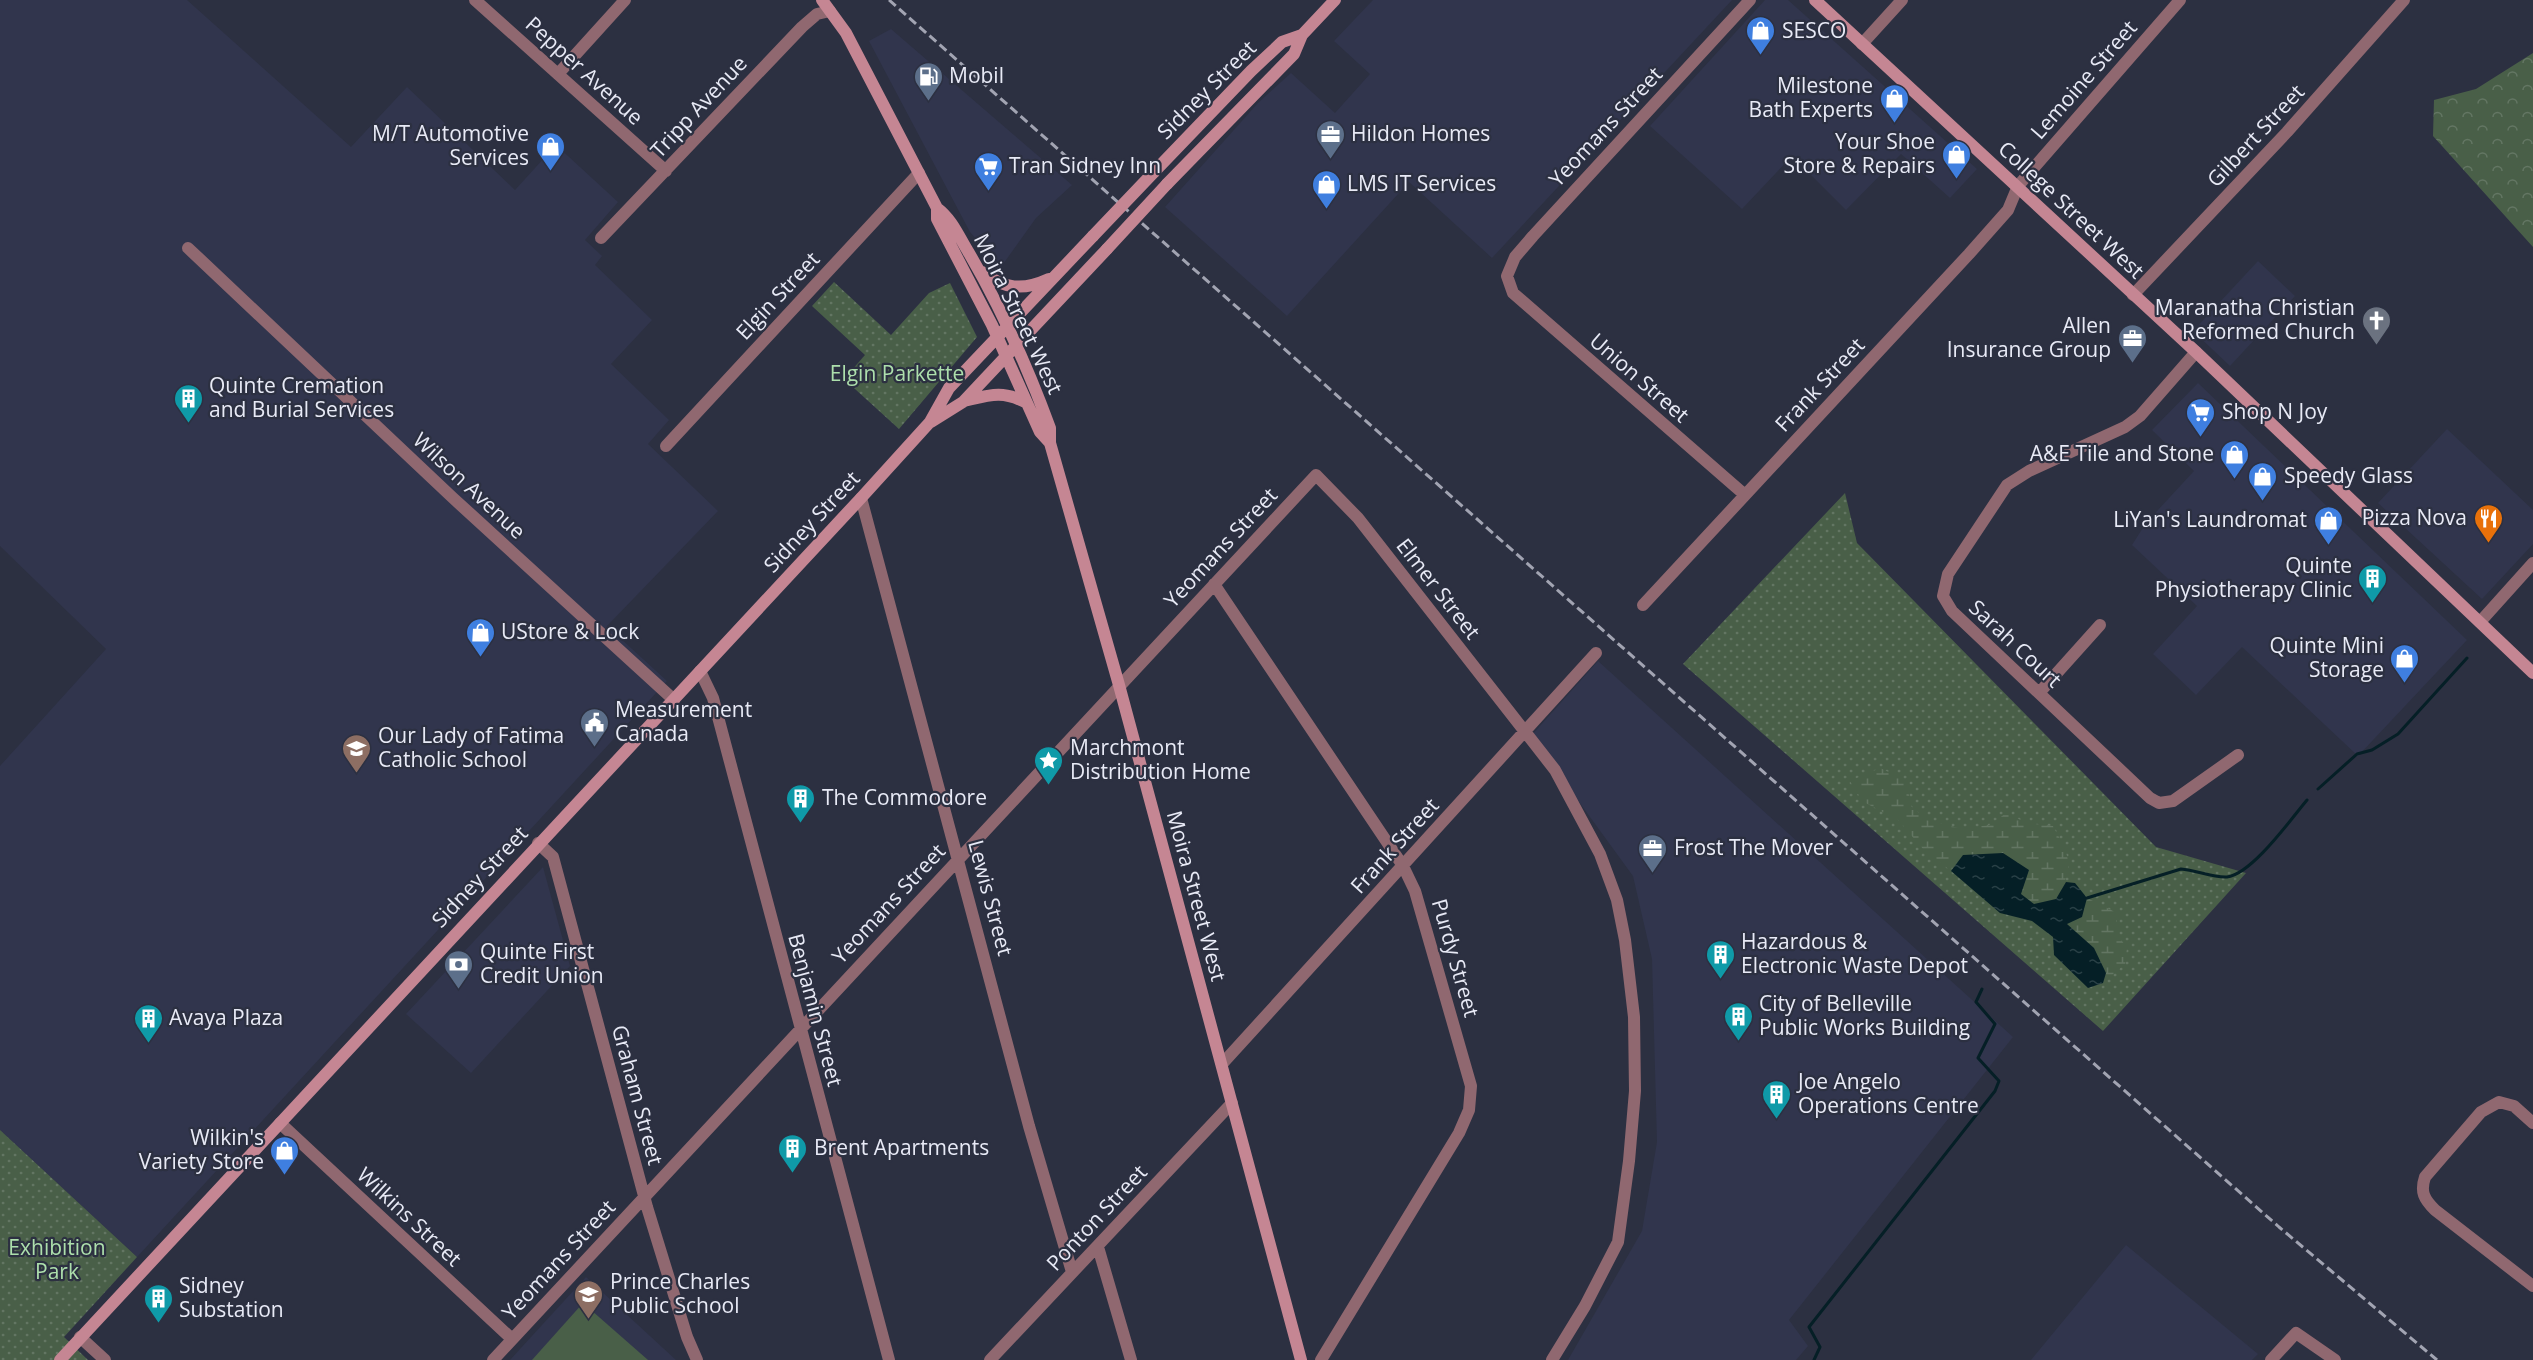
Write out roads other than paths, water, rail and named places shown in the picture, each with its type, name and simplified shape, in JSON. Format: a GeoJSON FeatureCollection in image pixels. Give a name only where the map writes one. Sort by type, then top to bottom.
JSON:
{"type":"FeatureCollection","features":[{"type":"Feature","properties":{"kind":"main road","name":"Moira Street West"},"geometry":{"type":"LineString","coordinates":[[822,0],[846,33],[919,173],[937,208],[937,219],[997,338],[1040,432],[1050,442]]}},
{"type":"Feature","properties":{"kind":"main road","name":"Sidney Street"},"geometry":{"type":"LineString","coordinates":[[930,422],[963,402],[1167,184],[1294,54],[1302,35],[1335,0]]}},
{"type":"Feature","properties":{"kind":"main road","name":"College Street West"},"geometry":{"type":"LineString","coordinates":[[1815,0],[2196,352],[2533,673]]}},
{"type":"Feature","properties":{"kind":"main road","name":"Sidney Street"},"geometry":{"type":"LineString","coordinates":[[60,1360],[861,498],[930,422],[949,388],[1251,71],[1282,42],[1302,35]]}},
{"type":"Feature","properties":{"kind":"main road","name":"Moira Street West"},"geometry":{"type":"LineString","coordinates":[[937,208],[947,215],[979,270],[1016,345],[1050,428],[1050,442],[1119,685],[1301,1360]]}},
{"type":"Feature","properties":{"kind":"main road"},"geometry":{"type":"LineString","coordinates":[[979,270],[996,283],[1016,288],[1040,283],[1055,276]]}},
{"type":"Feature","properties":{"kind":"main road"},"geometry":{"type":"LineString","coordinates":[[963,402],[1000,394],[1011,395],[1027,404]]}},
{"type":"Feature","properties":{"kind":"street","name":"Pepper Avenue"},"geometry":{"type":"LineString","coordinates":[[475,0],[666,171]]}},
{"type":"Feature","properties":{"kind":"street"},"geometry":{"type":"LineString","coordinates":[[558,74],[625,0]]}},
{"type":"Feature","properties":{"kind":"street","name":"Yeomans Street"},"geometry":{"type":"LineString","coordinates":[[1511,287],[1507,276],[1515,257],[1750,0]]}},
{"type":"Feature","properties":{"kind":"street"},"geometry":{"type":"LineString","coordinates":[[1862,44],[1902,0]]}},
{"type":"Feature","properties":{"kind":"street","name":"Lemoine Street"},"geometry":{"type":"LineString","coordinates":[[2018,186],[2180,0]]}},
{"type":"Feature","properties":{"kind":"street","name":"Gilbert Street"},"geometry":{"type":"LineString","coordinates":[[2133,296],[2287,132],[2404,0]]}},
{"type":"Feature","properties":{"kind":"street","name":"Tripp Avenue"},"geometry":{"type":"LineString","coordinates":[[601,238],[802,27],[817,15],[830,11]]}},
{"type":"Feature","properties":{"kind":"street","name":"Elgin Street"},"geometry":{"type":"LineString","coordinates":[[666,446],[919,173]]}},
{"type":"Feature","properties":{"kind":"street","name":"Frank Street"},"geometry":{"type":"LineString","coordinates":[[1643,605],[1985,236],[2008,210],[2018,186]]}},
{"type":"Feature","properties":{"kind":"street","name":"Wilson Avenue"},"geometry":{"type":"LineString","coordinates":[[188,248],[453,498],[674,700]]}},
{"type":"Feature","properties":{"kind":"street","name":"Union Street"},"geometry":{"type":"LineString","coordinates":[[1511,287],[1513,293],[1576,350],[1745,495]]}},
{"type":"Feature","properties":{"kind":"street","name":"Sarah Court"},"geometry":{"type":"LineString","coordinates":[[2196,352],[2140,416],[2125,427],[2029,471],[2007,485],[1948,574],[1943,596],[1952,611],[2151,798],[2159,802],[2173,801],[2238,754]]}},
{"type":"Feature","properties":{"kind":"street","name":"Yeomans Street"},"geometry":{"type":"LineString","coordinates":[[493,1360],[959,856],[1316,475]]}},
{"type":"Feature","properties":{"kind":"street","name":"Elmer Street"},"geometry":{"type":"LineString","coordinates":[[1316,475],[1358,518],[1555,770],[1600,854],[1617,900],[1625,940],[1634,1017],[1635,1091],[1629,1161],[1618,1242],[1585,1306],[1552,1360]]}},
{"type":"Feature","properties":{"kind":"street","name":"Lewis Street"},"geometry":{"type":"LineString","coordinates":[[861,498],[959,856],[1029,1126],[1072,1272]]}},
{"type":"Feature","properties":{"kind":"street"},"geometry":{"type":"LineString","coordinates":[[2480,622],[2533,563]]}},
{"type":"Feature","properties":{"kind":"street","name":"Purdy Street"},"geometry":{"type":"LineString","coordinates":[[1214,584],[1403,866],[1415,891],[1471,1086],[1469,1110],[1459,1133],[1321,1360]]}},
{"type":"Feature","properties":{"kind":"street"},"geometry":{"type":"LineString","coordinates":[[2039,693],[2100,625]]}},
{"type":"Feature","properties":{"kind":"street","name":"Frank Street"},"geometry":{"type":"LineString","coordinates":[[1222,1064],[1596,653]]}},
{"type":"Feature","properties":{"kind":"street","name":"Benjamin Street"},"geometry":{"type":"LineString","coordinates":[[700,671],[713,698],[889,1360]]}},
{"type":"Feature","properties":{"kind":"street","name":"Graham Street"},"geometry":{"type":"LineString","coordinates":[[538,843],[553,857],[645,1197],[687,1337],[698,1360]]}},
{"type":"Feature","properties":{"kind":"street"},"geometry":{"type":"LineString","coordinates":[[2533,1123],[2514,1106],[2499,1102],[2481,1112],[2425,1177],[2422,1187],[2425,1200],[2435,1210],[2533,1286]]}},
{"type":"Feature","properties":{"kind":"street","name":"Ponton Street"},"geometry":{"type":"LineString","coordinates":[[990,1360],[1232,1103]]}},
{"type":"Feature","properties":{"kind":"street","name":"Wilkins Street"},"geometry":{"type":"LineString","coordinates":[[280,1123],[512,1339]]}},
{"type":"Feature","properties":{"kind":"street"},"geometry":{"type":"LineString","coordinates":[[1098,1247],[1131,1360]]}},
{"type":"Feature","properties":{"kind":"street"},"geometry":{"type":"LineString","coordinates":[[2271,1360],[2296,1333],[2335,1360]]}},
{"type":"Feature","properties":{"kind":"street"},"geometry":{"type":"LineString","coordinates":[[80,1337],[105,1360]]}},
{"type":"Feature","properties":{"kind":"water"},"geometry":{"type":"Polygon","coordinates":[[[2003,853],[2029,870],[2021,894],[2034,904],[2056,899],[2066,882],[2075,883],[2087,898],[2082,917],[2067,924],[2094,948],[2106,973],[2103,983],[2088,988],[2054,955],[2053,937],[2032,921],[2000,913],[1951,871],[1963,855],[2003,853]]]}},
{"type":"Feature","properties":{"kind":"waterway"},"geometry":{"type":"LineString","coordinates":[[2318,789],[2357,754],[2372,750],[2398,734],[2467,658]]}},
{"type":"Feature","properties":{"kind":"waterway"},"geometry":{"type":"LineString","coordinates":[[2087,898],[2181,869],[2222,877],[2237,874],[2259,856],[2307,800]]}},
{"type":"Feature","properties":{"kind":"waterway"},"geometry":{"type":"LineString","coordinates":[[1814,1360],[1820,1347],[1809,1327],[1995,1091],[1999,1081],[1978,1058],[1995,1024],[1976,1002],[1982,989]]}},
{"type":"Feature","properties":{"kind":"railway"},"geometry":{"type":"LineString","coordinates":[[889,0],[2279,1227],[2437,1360]]}},
{"type":"Feature","properties":{"kind":"place","name":"SESCO"},"geometry":{"type":"Point","coordinates":[1761,56]}},
{"type":"Feature","properties":{"kind":"place","name":"Mobil"},"geometry":{"type":"Point","coordinates":[928,102]}},
{"type":"Feature","properties":{"kind":"place","name":"Milestone Bath Experts"},"geometry":{"type":"Point","coordinates":[1894,124]}},
{"type":"Feature","properties":{"kind":"place","name":"Hildon Homes"},"geometry":{"type":"Point","coordinates":[1330,160]}},
{"type":"Feature","properties":{"kind":"place","name":"M/T Automotive Services"},"geometry":{"type":"Point","coordinates":[550,172]}},
{"type":"Feature","properties":{"kind":"place","name":"Your Shoe Store & Repairs"},"geometry":{"type":"Point","coordinates":[1956,180]}},
{"type":"Feature","properties":{"kind":"place","name":"Tran Sidney Inn"},"geometry":{"type":"Point","coordinates":[988,192]}},
{"type":"Feature","properties":{"kind":"place","name":"LMS IT Services"},"geometry":{"type":"Point","coordinates":[1326,210]}},
{"type":"Feature","properties":{"kind":"place","name":"Maranatha Christian Reformed Church"},"geometry":{"type":"Point","coordinates":[2376,346]}},
{"type":"Feature","properties":{"kind":"place","name":"Allen Insurance Group"},"geometry":{"type":"Point","coordinates":[2132,364]}},
{"type":"Feature","properties":{"kind":"place","name":"Quinte Cremation and Burial Services"},"geometry":{"type":"Point","coordinates":[188,424]}},
{"type":"Feature","properties":{"kind":"place","name":"Shop N Joy"},"geometry":{"type":"Point","coordinates":[2201,438]}},
{"type":"Feature","properties":{"kind":"place","name":"A&E Tile and Stone"},"geometry":{"type":"Point","coordinates":[2235,480]}},
{"type":"Feature","properties":{"kind":"place","name":"Speedy Glass"},"geometry":{"type":"Point","coordinates":[2263,502]}},
{"type":"Feature","properties":{"kind":"place","name":"Pizza Nova"},"geometry":{"type":"Point","coordinates":[2488,544]}},
{"type":"Feature","properties":{"kind":"place","name":"LiYan's Laundromat"},"geometry":{"type":"Point","coordinates":[2328,546]}},
{"type":"Feature","properties":{"kind":"place","name":"Quinte Physiotherapy Clinic"},"geometry":{"type":"Point","coordinates":[2373,604]}},
{"type":"Feature","properties":{"kind":"place","name":"UStore & Lock"},"geometry":{"type":"Point","coordinates":[480,658]}},
{"type":"Feature","properties":{"kind":"place","name":"Quinte Mini Storage"},"geometry":{"type":"Point","coordinates":[2405,684]}},
{"type":"Feature","properties":{"kind":"place","name":"Measurement Canada"},"geometry":{"type":"Point","coordinates":[594,748]}},
{"type":"Feature","properties":{"kind":"place","name":"Our Lady of Fatima Catholic School"},"geometry":{"type":"Point","coordinates":[357,774]}},
{"type":"Feature","properties":{"kind":"place","name":"Marchmont Distribution Home"},"geometry":{"type":"Point","coordinates":[1049,786]}},
{"type":"Feature","properties":{"kind":"place","name":"The Commodore"},"geometry":{"type":"Point","coordinates":[801,824]}},
{"type":"Feature","properties":{"kind":"place","name":"Frost The Mover"},"geometry":{"type":"Point","coordinates":[1653,874]}},
{"type":"Feature","properties":{"kind":"place","name":"Hazardous & Electronic Waste Depot"},"geometry":{"type":"Point","coordinates":[1720,980]}},
{"type":"Feature","properties":{"kind":"place","name":"Quinte First Credit Union"},"geometry":{"type":"Point","coordinates":[459,990]}},
{"type":"Feature","properties":{"kind":"place","name":"City of Belleville Public Works Building"},"geometry":{"type":"Point","coordinates":[1738,1042]}},
{"type":"Feature","properties":{"kind":"place","name":"Avaya Plaza"},"geometry":{"type":"Point","coordinates":[148,1044]}},
{"type":"Feature","properties":{"kind":"place","name":"Joe Angelo Operations Centre"},"geometry":{"type":"Point","coordinates":[1777,1120]}},
{"type":"Feature","properties":{"kind":"place","name":"Brent Apartments"},"geometry":{"type":"Point","coordinates":[793,1174]}},
{"type":"Feature","properties":{"kind":"place","name":"Wilkin's Variety Store"},"geometry":{"type":"Point","coordinates":[285,1176]}},
{"type":"Feature","properties":{"kind":"place","name":"Prince Charles Public School"},"geometry":{"type":"Point","coordinates":[589,1320]}},
{"type":"Feature","properties":{"kind":"place","name":"Sidney Substation"},"geometry":{"type":"Point","coordinates":[158,1324]}},
{"type":"Feature","properties":{"kind":"park label","name":"Elgin Parkette"},"geometry":{"type":"Point","coordinates":[897,374]}},
{"type":"Feature","properties":{"kind":"park label","name":"Exhibition Park"},"geometry":{"type":"Point","coordinates":[57,1260]}}]}
